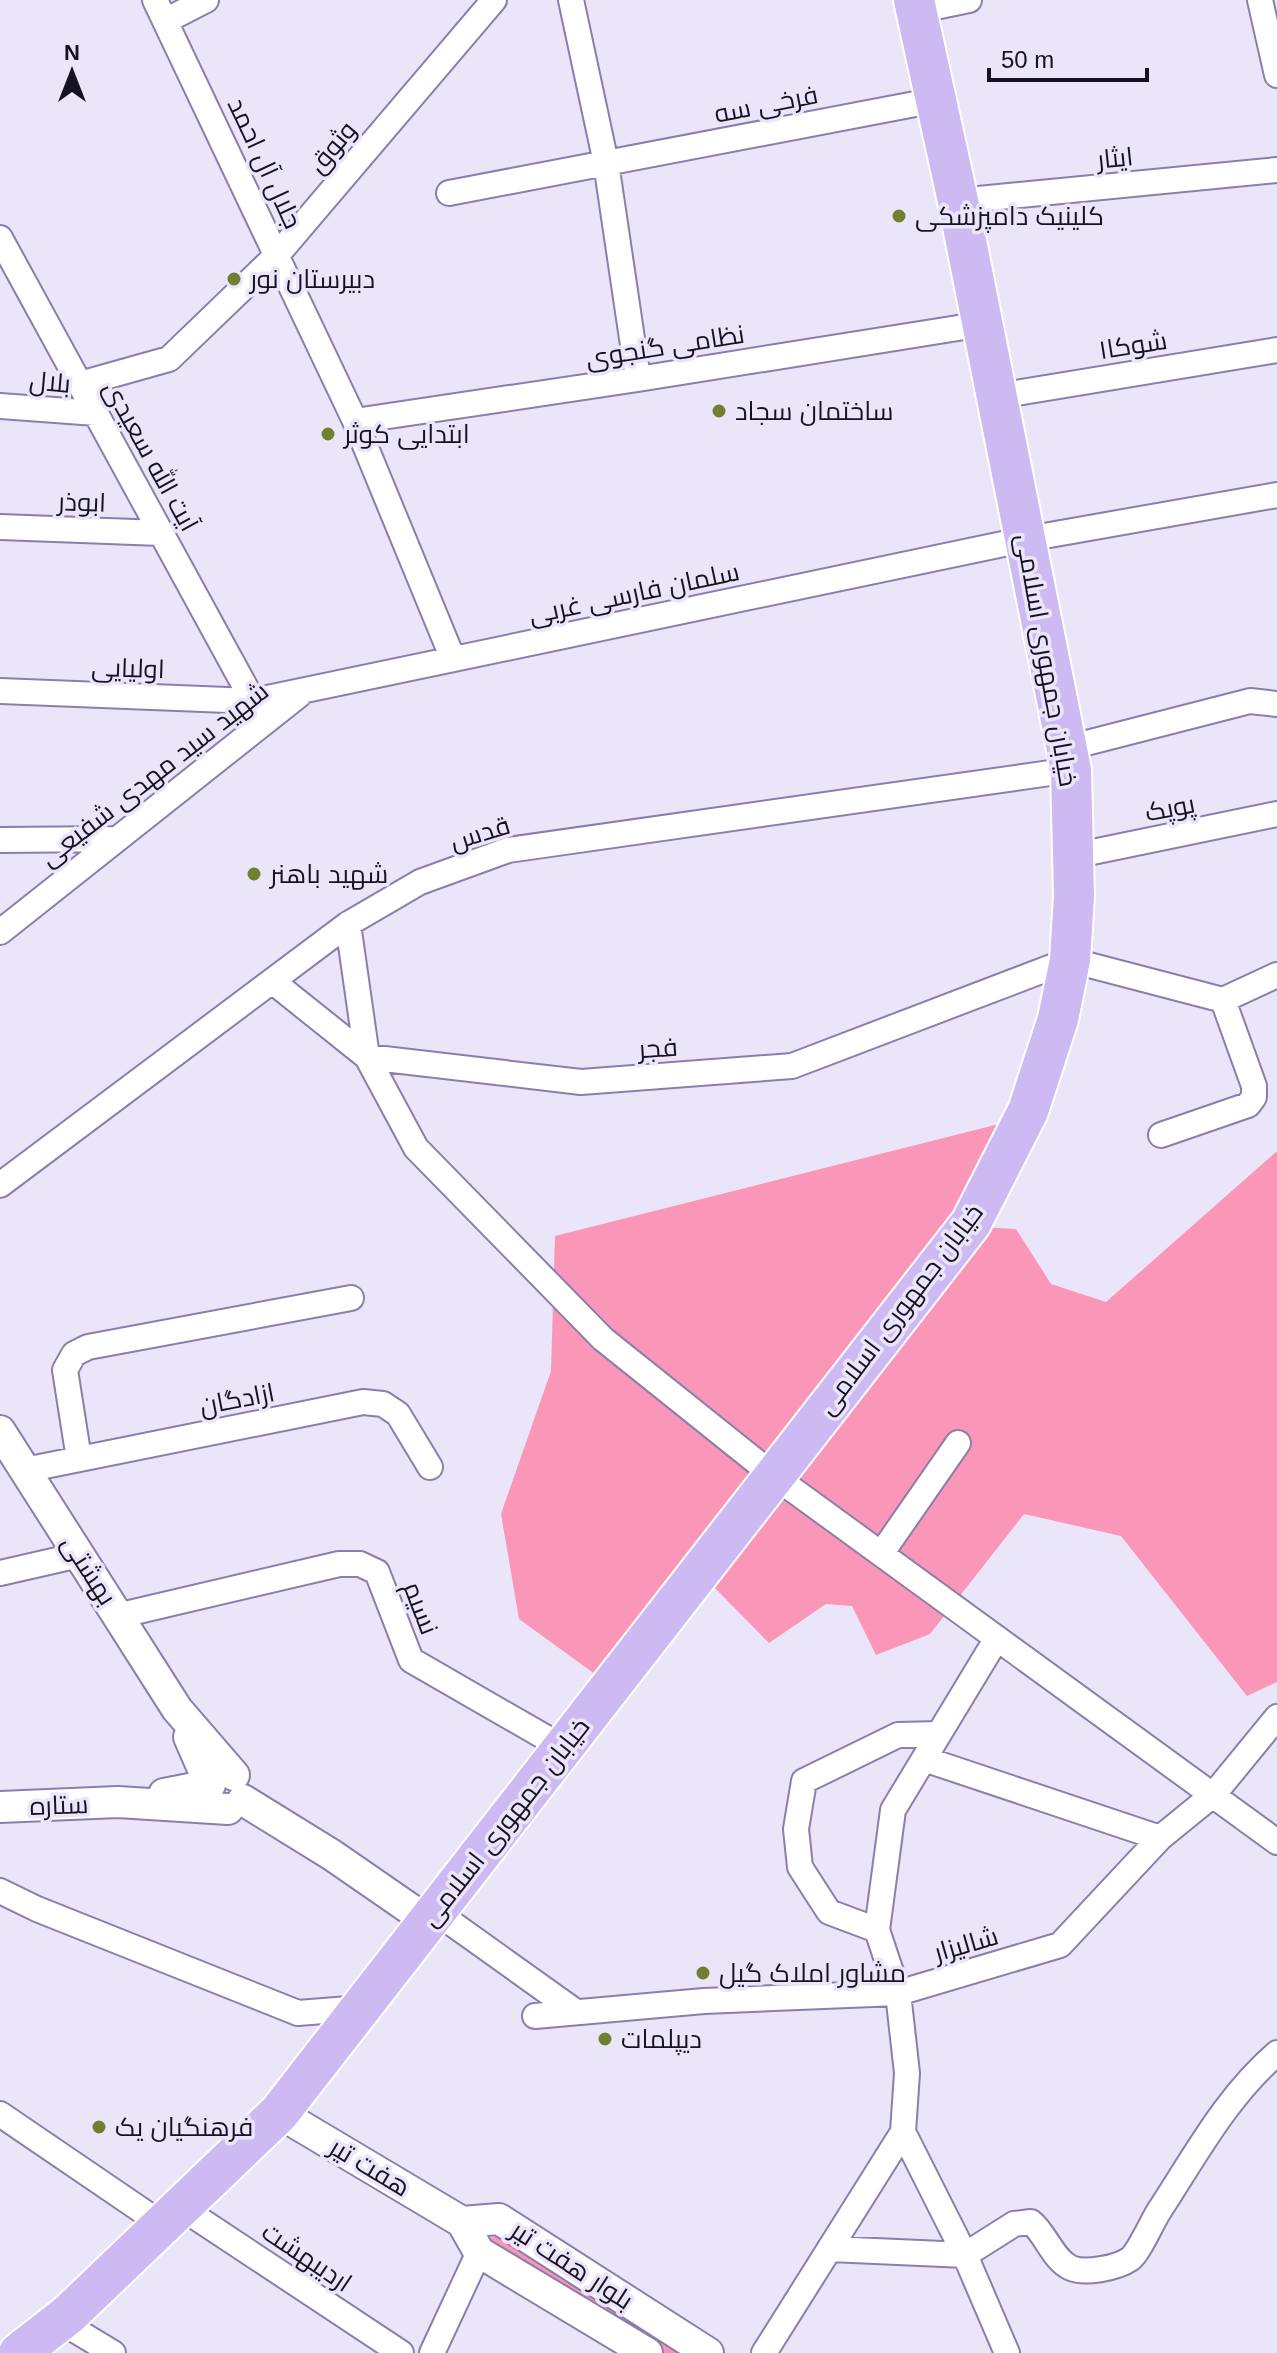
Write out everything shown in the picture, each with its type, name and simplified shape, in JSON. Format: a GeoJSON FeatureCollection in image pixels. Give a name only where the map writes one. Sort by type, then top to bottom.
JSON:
{"type":"FeatureCollection","features":[{"type":"Feature","properties":{"kind":"main road","name":"خیابان جمهوری اسلامی"},"geometry":{"type":"LineString","coordinates":[[19,2353],[60,2321],[279,2113],[971,1223],[1028,1111],[1058,1019],[1070,960],[1074,896],[1069,759],[998,396],[915,5]]}},
{"type":"Feature","properties":{"kind":"street"},"geometry":{"type":"LineString","coordinates":[[161,10],[206,0]]}},
{"type":"Feature","properties":{"kind":"street","name":"وثوق"},"geometry":{"type":"LineString","coordinates":[[80,384],[169,359],[277,255],[494,0]]}},
{"type":"Feature","properties":{"kind":"street"},"geometry":{"type":"LineString","coordinates":[[571,0],[606,163],[638,379]]}},
{"type":"Feature","properties":{"kind":"street"},"geometry":{"type":"LineString","coordinates":[[915,5],[969,0]]}},
{"type":"Feature","properties":{"kind":"street"},"geometry":{"type":"LineString","coordinates":[[1260,0],[1277,75]]}},
{"type":"Feature","properties":{"kind":"street","name":"جلال آل احمد"},"geometry":{"type":"LineString","coordinates":[[161,10],[355,421],[453,659]]}},
{"type":"Feature","properties":{"kind":"street","name":"فرخی سه"},"geometry":{"type":"LineString","coordinates":[[449,193],[936,100]]}},
{"type":"Feature","properties":{"kind":"street","name":"ایثار"},"geometry":{"type":"LineString","coordinates":[[958,201],[1277,170]]}},
{"type":"Feature","properties":{"kind":"street","name":"آیت الله سعیدی"},"geometry":{"type":"LineString","coordinates":[[0,238],[253,701]]}},
{"type":"Feature","properties":{"kind":"street","name":"نظامی گنجوی"},"geometry":{"type":"LineString","coordinates":[[355,421],[983,324]]}},
{"type":"Feature","properties":{"kind":"street","name":"شوکا۱"},"geometry":{"type":"LineString","coordinates":[[998,396],[1277,350]]}},
{"type":"Feature","properties":{"kind":"street","name":"بلال"},"geometry":{"type":"LineString","coordinates":[[0,406],[96,413]]}},
{"type":"Feature","properties":{"kind":"street","name":"سلمان فارسی غربی"},"geometry":{"type":"LineString","coordinates":[[253,701],[1027,539],[1277,495]]}},
{"type":"Feature","properties":{"kind":"street","name":"ابوذر"},"geometry":{"type":"LineString","coordinates":[[0,527],[161,533]]}},
{"type":"Feature","properties":{"kind":"street","name":"شهید سید مهدی شفیعی"},"geometry":{"type":"LineString","coordinates":[[0,932],[304,690]]}},
{"type":"Feature","properties":{"kind":"street","name":"اولیایی"},"geometry":{"type":"LineString","coordinates":[[0,691],[253,701]]}},
{"type":"Feature","properties":{"kind":"street"},"geometry":{"type":"LineString","coordinates":[[1069,759],[1250,701],[1277,704]]}},
{"type":"Feature","properties":{"kind":"street","name":"قدس"},"geometry":{"type":"LineString","coordinates":[[0,1185],[348,924],[420,882],[508,850],[1069,759]]}},
{"type":"Feature","properties":{"kind":"street","name":"پوپک"},"geometry":{"type":"LineString","coordinates":[[1073,856],[1277,814]]}},
{"type":"Feature","properties":{"kind":"street"},"geometry":{"type":"LineString","coordinates":[[0,840],[117,839]]}},
{"type":"Feature","properties":{"kind":"street"},"geometry":{"type":"LineString","coordinates":[[348,924],[367,1057],[416,1148],[603,1339],[774,1476],[1277,1842]]}},
{"type":"Feature","properties":{"kind":"street"},"geometry":{"type":"LineString","coordinates":[[1070,960],[1223,1000],[1277,975]]}},
{"type":"Feature","properties":{"kind":"street","name":"فجر"},"geometry":{"type":"LineString","coordinates":[[367,1057],[581,1082],[792,1066],[1070,960]]}},
{"type":"Feature","properties":{"kind":"street"},"geometry":{"type":"LineString","coordinates":[[272,981],[367,1057]]}},
{"type":"Feature","properties":{"kind":"street"},"geometry":{"type":"LineString","coordinates":[[1161,1135],[1248,1105],[1254,1097],[1254,1086],[1223,1000]]}},
{"type":"Feature","properties":{"kind":"street"},"geometry":{"type":"LineString","coordinates":[[79,1459],[65,1370],[74,1354],[88,1347],[351,1298]]}},
{"type":"Feature","properties":{"kind":"street","name":"ازادگان"},"geometry":{"type":"LineString","coordinates":[[25,1470],[363,1402],[383,1404],[398,1414],[430,1467]]}},
{"type":"Feature","properties":{"kind":"street","name":"بهشتی"},"geometry":{"type":"LineString","coordinates":[[0,1431],[229,1792]]}},
{"type":"Feature","properties":{"kind":"street"},"geometry":{"type":"LineString","coordinates":[[881,1554],[958,1443]]}},
{"type":"Feature","properties":{"kind":"street"},"geometry":{"type":"LineString","coordinates":[[0,1573],[79,1555]]}},
{"type":"Feature","properties":{"kind":"street","name":"نسیم"},"geometry":{"type":"LineString","coordinates":[[117,1616],[339,1564],[360,1564],[377,1572],[411,1660],[562,1747]]}},
{"type":"Feature","properties":{"kind":"street"},"geometry":{"type":"LineString","coordinates":[[764,2353],[903,2132],[907,2073],[898,1993],[877,1930],[893,1810],[997,1638]]}},
{"type":"Feature","properties":{"kind":"street","name":"شالیزار"},"geometry":{"type":"LineString","coordinates":[[535,2016],[704,2001],[898,1993],[1060,1945],[1160,1838],[1214,1794],[1277,1717]]}},
{"type":"Feature","properties":{"kind":"street"},"geometry":{"type":"LineString","coordinates":[[877,1930],[829,1912],[800,1867],[796,1829],[804,1781],[898,1735],[939,1734]]}},
{"type":"Feature","properties":{"kind":"street"},"geometry":{"type":"LineString","coordinates":[[924,1759],[1160,1838]]}},
{"type":"Feature","properties":{"kind":"street"},"geometry":{"type":"LineString","coordinates":[[229,1792],[433,1917],[576,2012]]}},
{"type":"Feature","properties":{"kind":"street","name":"ستاره"},"geometry":{"type":"LineString","coordinates":[[0,1807],[118,1802],[229,1792]]}},
{"type":"Feature","properties":{"kind":"street"},"geometry":{"type":"LineString","coordinates":[[0,1891],[37,1909],[298,2013],[361,2008]]}},
{"type":"Feature","properties":{"kind":"street"},"geometry":{"type":"LineString","coordinates":[[830,2249],[965,2255],[1014,2224],[1031,2222],[1041,2230],[1049,2245],[1069,2268],[1091,2272],[1130,2258],[1227,2106],[1277,2053]]}},
{"type":"Feature","properties":{"kind":"street","name":"هفت تیر"},"geometry":{"type":"LineString","coordinates":[[279,2113],[462,2222]]}},
{"type":"Feature","properties":{"kind":"street","name":"اردیبهشت"},"geometry":{"type":"LineString","coordinates":[[0,2114],[401,2353]]}},
{"type":"Feature","properties":{"kind":"street"},"geometry":{"type":"LineString","coordinates":[[903,2132],[965,2255],[1007,2353]]}},
{"type":"Feature","properties":{"kind":"street","name":"بلوار هفت تیر"},"geometry":{"type":"LineString","coordinates":[[647,2353],[479,2252],[462,2222],[499,2219],[708,2353]]}},
{"type":"Feature","properties":{"kind":"street"},"geometry":{"type":"LineString","coordinates":[[432,2353],[479,2252]]}},
{"type":"Feature","properties":{"kind":"street"},"geometry":{"type":"LineString","coordinates":[[60,2321],[113,2353]]}},
{"type":"Feature","properties":{"kind":"shaded area"},"geometry":{"type":"Polygon","coordinates":[[[999,1124],[969,1222],[610,1685],[519,1619],[501,1514],[551,1371],[555,1236],[999,1124]]]}},
{"type":"Feature","properties":{"kind":"shaded area"},"geometry":{"type":"Polygon","coordinates":[[[1277,1151],[1277,1682],[1247,1696],[1121,1536],[1024,1514],[930,1634],[876,1655],[852,1606],[826,1604],[769,1643],[707,1580],[980,1227],[1016,1229],[1051,1284],[1106,1302],[1277,1151]]]}},
{"type":"Feature","properties":{"kind":"shaded area"},"geometry":{"type":"Polygon","coordinates":[[[509,2234],[702,2353],[648,2353],[465,2243],[509,2234]]]}},
{"type":"Feature","properties":{"kind":"place","name":"کلینیک دامپزشکی"},"geometry":{"type":"Point","coordinates":[899,216]}},
{"type":"Feature","properties":{"kind":"place","name":"دبیرستان نور"},"geometry":{"type":"Point","coordinates":[234,279]}},
{"type":"Feature","properties":{"kind":"place","name":"ساختمان سجاد"},"geometry":{"type":"Point","coordinates":[719,411]}},
{"type":"Feature","properties":{"kind":"place","name":"ابتدایی کوثر"},"geometry":{"type":"Point","coordinates":[328,434]}},
{"type":"Feature","properties":{"kind":"place","name":"شهید باهنر"},"geometry":{"type":"Point","coordinates":[254,874]}},
{"type":"Feature","properties":{"kind":"place","name":"مشاور املاک گیل"},"geometry":{"type":"Point","coordinates":[703,1973]}},
{"type":"Feature","properties":{"kind":"place","name":"دیپلمات"},"geometry":{"type":"Point","coordinates":[605,2039]}},
{"type":"Feature","properties":{"kind":"place","name":"فرهنگیان یک"},"geometry":{"type":"Point","coordinates":[99,2127]}}]}
